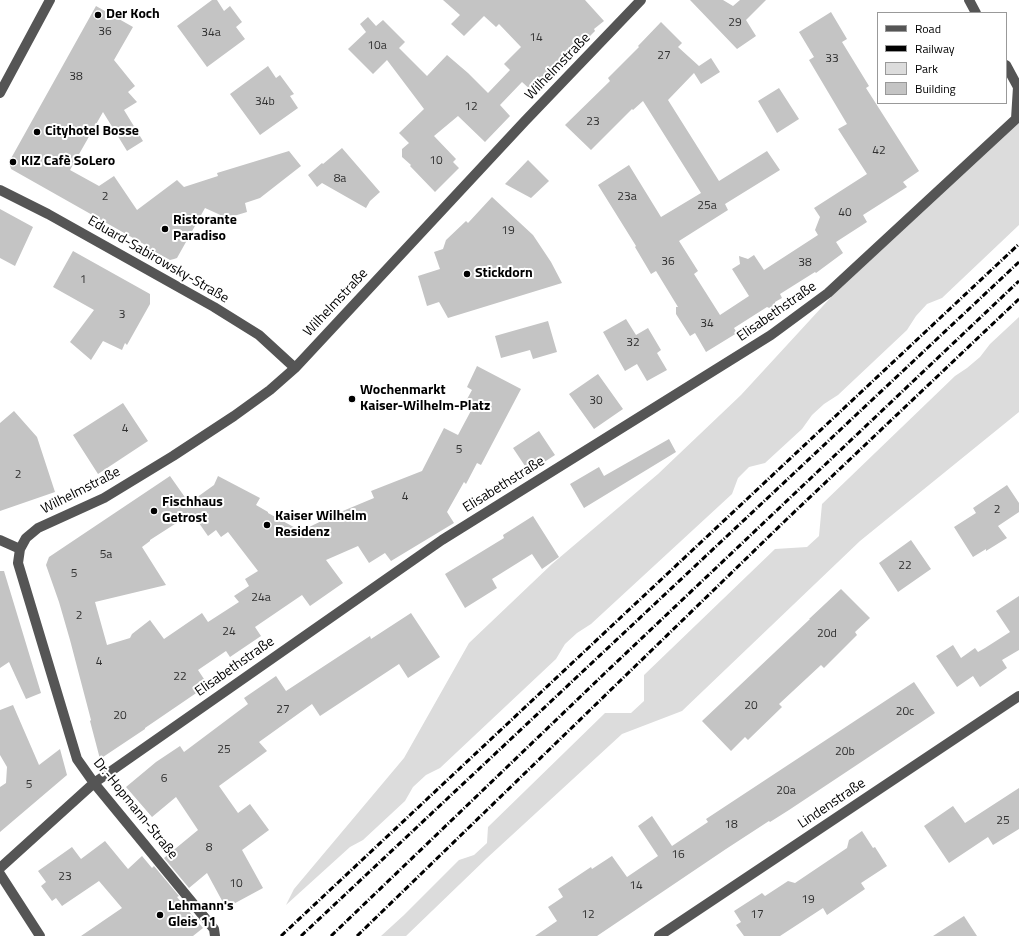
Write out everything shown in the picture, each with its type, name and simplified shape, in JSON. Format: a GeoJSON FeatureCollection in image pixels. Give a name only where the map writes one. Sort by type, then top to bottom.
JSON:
{"type":"FeatureCollection","features":[{"type":"Feature","properties":{"kind":"street"},"geometry":{"type":"LineString","coordinates":[[0,93],[50,0]]}},
{"type":"Feature","properties":{"kind":"street","name":"Wilhelmstraße"},"geometry":{"type":"LineString","coordinates":[[20,549],[26,538],[38,528],[104,498],[173,456],[270,390],[295,368],[525,121],[641,0]]}},
{"type":"Feature","properties":{"kind":"street"},"geometry":{"type":"LineString","coordinates":[[969,0],[975,12]]}},
{"type":"Feature","properties":{"kind":"street","name":"Elisabethstraße"},"geometry":{"type":"LineString","coordinates":[[0,868],[94,783],[442,540],[771,335],[828,293],[1016,119],[1018,87],[1007,67]]}},
{"type":"Feature","properties":{"kind":"street","name":"Eduard-Sabirowsky-Straße"},"geometry":{"type":"LineString","coordinates":[[0,190],[48,214],[214,307],[259,335],[295,368]]}},
{"type":"Feature","properties":{"kind":"street"},"geometry":{"type":"LineString","coordinates":[[0,540],[20,549]]}},
{"type":"Feature","properties":{"kind":"street","name":"Dr.-Hopmann-Straße"},"geometry":{"type":"LineString","coordinates":[[20,549],[18,563],[77,759],[94,783],[214,929],[215,936]]}},
{"type":"Feature","properties":{"kind":"street","name":"Lindenstraße"},"geometry":{"type":"LineString","coordinates":[[659,936],[1019,696]]}},
{"type":"Feature","properties":{"kind":"street"},"geometry":{"type":"LineString","coordinates":[[0,874],[40,936]]}},
{"type":"Feature","properties":{"kind":"green space"},"geometry":{"type":"Polygon","coordinates":[[[1019,123],[1019,225],[942,298],[927,304],[916,316],[907,330],[838,395],[824,404],[812,415],[802,429],[765,463],[749,467],[738,478],[732,494],[591,624],[577,633],[565,644],[556,659],[440,768],[426,775],[413,787],[405,801],[363,840],[350,847],[286,905],[294,889],[404,758],[469,643],[552,564],[658,474],[741,395],[833,295],[1019,123]]]}},
{"type":"Feature","properties":{"kind":"green space"},"geometry":{"type":"Polygon","coordinates":[[[1019,317],[1019,412],[860,541],[682,711],[622,734],[487,858],[406,936],[381,936],[459,860],[474,855],[487,843],[488,827],[605,713],[631,713],[644,701],[644,675],[775,549],[807,547],[819,536],[822,504],[955,376],[980,357],[990,344],[1019,317]]]}},
{"type":"Feature","properties":{"kind":"building"},"geometry":{"type":"Polygon","coordinates":[[[212,0],[217,0],[224,11],[230,6],[242,22],[236,27],[245,39],[207,67],[177,26],[212,0]]]}},
{"type":"Feature","properties":{"kind":"building"},"geometry":{"type":"Polygon","coordinates":[[[443,0],[585,0],[604,21],[594,29],[595,31],[552,74],[550,72],[532,91],[522,82],[500,105],[510,116],[485,142],[458,116],[434,136],[456,159],[453,162],[459,168],[435,192],[402,157],[402,149],[409,143],[399,133],[424,109],[387,60],[373,74],[348,49],[366,32],[360,24],[368,17],[376,26],[383,20],[405,42],[399,48],[427,76],[447,55],[488,93],[510,70],[504,64],[521,47],[499,24],[496,27],[484,16],[464,36],[451,24],[460,15],[443,0]]]}},
{"type":"Feature","properties":{"kind":"building"},"geometry":{"type":"Polygon","coordinates":[[[690,0],[723,0],[733,6],[740,0],[766,0],[746,20],[756,36],[737,49],[690,0]]]}},
{"type":"Feature","properties":{"kind":"building"},"geometry":{"type":"Polygon","coordinates":[[[96,6],[133,27],[114,60],[135,86],[128,92],[137,102],[124,110],[143,141],[127,151],[103,112],[70,170],[99,186],[114,176],[137,210],[177,180],[184,187],[218,176],[217,173],[289,151],[301,166],[260,198],[245,203],[247,212],[227,218],[205,208],[177,258],[174,259],[170,260],[148,248],[149,247],[11,169],[9,162],[96,6]]]}},
{"type":"Feature","properties":{"kind":"building"},"geometry":{"type":"Polygon","coordinates":[[[831,12],[847,39],[842,42],[869,86],[866,88],[919,171],[903,182],[907,187],[863,215],[867,222],[836,242],[843,253],[816,273],[815,272],[780,294],[782,298],[775,302],[776,311],[767,307],[734,328],[737,333],[706,352],[695,333],[690,336],[676,314],[676,307],[678,307],[656,271],[651,274],[635,247],[636,246],[598,185],[629,165],[661,217],[701,193],[643,101],[633,110],[632,109],[591,150],[565,125],[610,81],[608,78],[639,47],[638,46],[661,22],[682,43],[678,47],[699,66],[711,58],[720,72],[701,84],[694,73],[668,100],[719,181],[767,151],[780,170],[725,204],[728,210],[679,241],[698,271],[694,274],[720,315],[749,296],[732,269],[740,264],[739,256],[748,259],[754,255],[764,270],[818,235],[815,230],[820,217],[814,208],[867,174],[838,129],[847,124],[809,60],[814,57],[799,32],[831,12]]]}},
{"type":"Feature","properties":{"kind":"building"},"geometry":{"type":"Polygon","coordinates":[[[268,66],[276,78],[280,75],[294,94],[290,96],[298,108],[260,135],[230,94],[268,66]]]}},
{"type":"Feature","properties":{"kind":"building"},"geometry":{"type":"Polygon","coordinates":[[[779,88],[799,119],[777,133],[758,101],[779,88]]]}},
{"type":"Feature","properties":{"kind":"building"},"geometry":{"type":"Polygon","coordinates":[[[342,148],[380,192],[370,201],[366,208],[322,183],[317,187],[308,175],[342,148]]]}},
{"type":"Feature","properties":{"kind":"building"},"geometry":{"type":"Polygon","coordinates":[[[528,160],[549,181],[531,198],[505,184],[528,160]]]}},
{"type":"Feature","properties":{"kind":"building"},"geometry":{"type":"Polygon","coordinates":[[[492,197],[533,235],[551,262],[562,283],[448,318],[439,302],[427,306],[418,276],[440,269],[434,252],[443,249],[446,240],[466,221],[468,223],[492,197]]]}},
{"type":"Feature","properties":{"kind":"building"},"geometry":{"type":"Polygon","coordinates":[[[0,209],[33,227],[15,266],[0,258],[0,209]]]}},
{"type":"Feature","properties":{"kind":"building"},"geometry":{"type":"Polygon","coordinates":[[[73,251],[150,294],[150,304],[127,345],[125,343],[122,350],[103,341],[91,360],[70,342],[94,310],[53,287],[73,251]]]}},
{"type":"Feature","properties":{"kind":"building"},"geometry":{"type":"Polygon","coordinates":[[[626,319],[636,335],[648,328],[661,350],[657,353],[667,370],[647,381],[637,364],[625,371],[603,332],[626,319]]]}},
{"type":"Feature","properties":{"kind":"building"},"geometry":{"type":"Polygon","coordinates":[[[548,321],[557,352],[533,359],[530,350],[501,358],[495,336],[548,321]]]}},
{"type":"Feature","properties":{"kind":"building"},"geometry":{"type":"Polygon","coordinates":[[[477,366],[521,389],[481,465],[477,463],[466,484],[464,482],[447,512],[454,523],[391,561],[385,553],[369,563],[358,546],[326,560],[343,583],[310,606],[302,595],[255,627],[261,636],[230,657],[226,651],[198,670],[208,685],[100,759],[70,640],[46,565],[49,557],[170,476],[189,503],[214,485],[218,476],[260,498],[256,505],[301,531],[374,498],[371,491],[422,471],[444,428],[458,435],[474,405],[466,401],[472,390],[467,387],[477,366]],[[192,513],[150,540],[142,547],[166,585],[95,602],[107,645],[130,638],[132,634],[150,620],[164,639],[202,613],[208,622],[239,602],[234,596],[249,586],[245,579],[258,571],[228,532],[221,537],[216,530],[208,536],[192,513]]]}},
{"type":"Feature","properties":{"kind":"building"},"geometry":{"type":"Polygon","coordinates":[[[598,374],[623,409],[594,429],[569,394],[598,374]]]}},
{"type":"Feature","properties":{"kind":"building"},"geometry":{"type":"Polygon","coordinates":[[[123,403],[148,441],[98,474],[73,435],[123,403]]]}},
{"type":"Feature","properties":{"kind":"building"},"geometry":{"type":"Polygon","coordinates":[[[14,411],[37,437],[55,492],[0,511],[0,423],[14,411]]]}},
{"type":"Feature","properties":{"kind":"building"},"geometry":{"type":"Polygon","coordinates":[[[539,431],[555,455],[529,472],[513,448],[539,431]]]}},
{"type":"Feature","properties":{"kind":"building"},"geometry":{"type":"Polygon","coordinates":[[[669,439],[676,452],[584,508],[570,484],[599,467],[604,476],[669,439]]]}},
{"type":"Feature","properties":{"kind":"building"},"geometry":{"type":"Polygon","coordinates":[[[1007,485],[1019,503],[1019,512],[998,526],[1007,538],[973,557],[954,527],[976,513],[973,508],[1007,485]]]}},
{"type":"Feature","properties":{"kind":"building"},"geometry":{"type":"Polygon","coordinates":[[[533,516],[559,557],[542,569],[532,554],[492,579],[497,588],[465,608],[445,574],[504,538],[503,535],[533,516]]]}},
{"type":"Feature","properties":{"kind":"building"},"geometry":{"type":"Polygon","coordinates":[[[911,540],[931,569],[898,592],[879,563],[911,540]]]}},
{"type":"Feature","properties":{"kind":"building"},"geometry":{"type":"Polygon","coordinates":[[[0,571],[4,571],[41,693],[26,699],[9,662],[0,668],[0,571]]]}},
{"type":"Feature","properties":{"kind":"building"},"geometry":{"type":"Polygon","coordinates":[[[841,589],[870,618],[855,632],[857,635],[824,668],[821,665],[779,704],[782,707],[748,740],[745,737],[731,751],[702,721],[841,589]]]}},
{"type":"Feature","properties":{"kind":"building"},"geometry":{"type":"Polygon","coordinates":[[[1019,596],[1019,650],[1002,660],[1007,668],[980,687],[973,676],[957,687],[936,656],[953,645],[961,658],[975,648],[978,652],[1010,632],[996,611],[1019,596]]]}},
{"type":"Feature","properties":{"kind":"building"},"geometry":{"type":"Polygon","coordinates":[[[411,613],[440,657],[408,678],[399,664],[320,716],[312,704],[259,742],[267,751],[219,786],[238,813],[250,804],[269,830],[242,850],[263,888],[226,908],[207,873],[189,888],[164,858],[198,830],[176,797],[152,817],[126,787],[156,762],[180,746],[184,752],[248,704],[244,698],[276,676],[286,691],[370,636],[371,639],[411,613]]]}},
{"type":"Feature","properties":{"kind":"building"},"geometry":{"type":"Polygon","coordinates":[[[914,682],[935,713],[789,810],[726,849],[597,936],[535,936],[557,921],[548,907],[563,897],[558,889],[591,867],[592,869],[612,856],[627,877],[658,856],[638,826],[652,816],[672,846],[708,822],[706,819],[914,682]]]}},
{"type":"Feature","properties":{"kind":"building"},"geometry":{"type":"Polygon","coordinates":[[[13,705],[39,765],[60,749],[67,775],[0,832],[0,787],[6,783],[7,767],[0,755],[0,710],[13,705]]]}},
{"type":"Feature","properties":{"kind":"building"},"geometry":{"type":"Polygon","coordinates":[[[1019,788],[1019,829],[993,845],[988,837],[949,863],[924,826],[953,806],[965,823],[1019,788]]]}},
{"type":"Feature","properties":{"kind":"building"},"geometry":{"type":"Polygon","coordinates":[[[862,831],[873,848],[875,847],[887,866],[861,883],[865,889],[827,915],[823,908],[780,936],[744,936],[736,925],[741,922],[734,911],[762,893],[765,896],[788,881],[795,883],[847,848],[849,840],[862,831]]]}},
{"type":"Feature","properties":{"kind":"building"},"geometry":{"type":"Polygon","coordinates":[[[105,841],[128,869],[142,856],[152,868],[154,866],[203,928],[193,936],[81,936],[122,908],[99,881],[62,906],[56,898],[52,901],[41,886],[46,882],[38,871],[72,847],[81,859],[105,841]]]}},
{"type":"Feature","properties":{"kind":"building"},"geometry":{"type":"Polygon","coordinates":[[[964,916],[977,936],[933,936],[964,916]]]}},
{"type":"Feature","properties":{"kind":"railway"},"geometry":{"type":"LineString","coordinates":[[281,936],[1019,244]]}},
{"type":"Feature","properties":{"kind":"railway"},"geometry":{"type":"LineString","coordinates":[[301,936],[1019,262]]}},
{"type":"Feature","properties":{"kind":"railway"},"geometry":{"type":"LineString","coordinates":[[331,936],[605,673],[1019,281]]}},
{"type":"Feature","properties":{"kind":"railway"},"geometry":{"type":"LineString","coordinates":[[357,936],[788,518],[1019,299]]}},
{"type":"Feature","properties":{"kind":"place","name":"Der Koch"},"geometry":{"type":"Point","coordinates":[98,15]}},
{"type":"Feature","properties":{"kind":"place","name":"Cityhotel Bosse"},"geometry":{"type":"Point","coordinates":[37,132]}},
{"type":"Feature","properties":{"kind":"place","name":"KIZ Cafè SoLero"},"geometry":{"type":"Point","coordinates":[13,162]}},
{"type":"Feature","properties":{"kind":"place","name":"Ristorante Paradiso"},"geometry":{"type":"Point","coordinates":[165,229]}},
{"type":"Feature","properties":{"kind":"place","name":"Stickdorn"},"geometry":{"type":"Point","coordinates":[467,274]}},
{"type":"Feature","properties":{"kind":"place","name":"Wochenmarkt Kaiser-Wilhelm-Platz"},"geometry":{"type":"Point","coordinates":[352,399]}},
{"type":"Feature","properties":{"kind":"place","name":"Fischhaus Getrost"},"geometry":{"type":"Point","coordinates":[154,511]}},
{"type":"Feature","properties":{"kind":"place","name":"Kaiser Wilhelm Residenz"},"geometry":{"type":"Point","coordinates":[267,525]}},
{"type":"Feature","properties":{"kind":"place","name":"Lehmann's Gleis 11"},"geometry":{"type":"Point","coordinates":[160,915]}}]}
